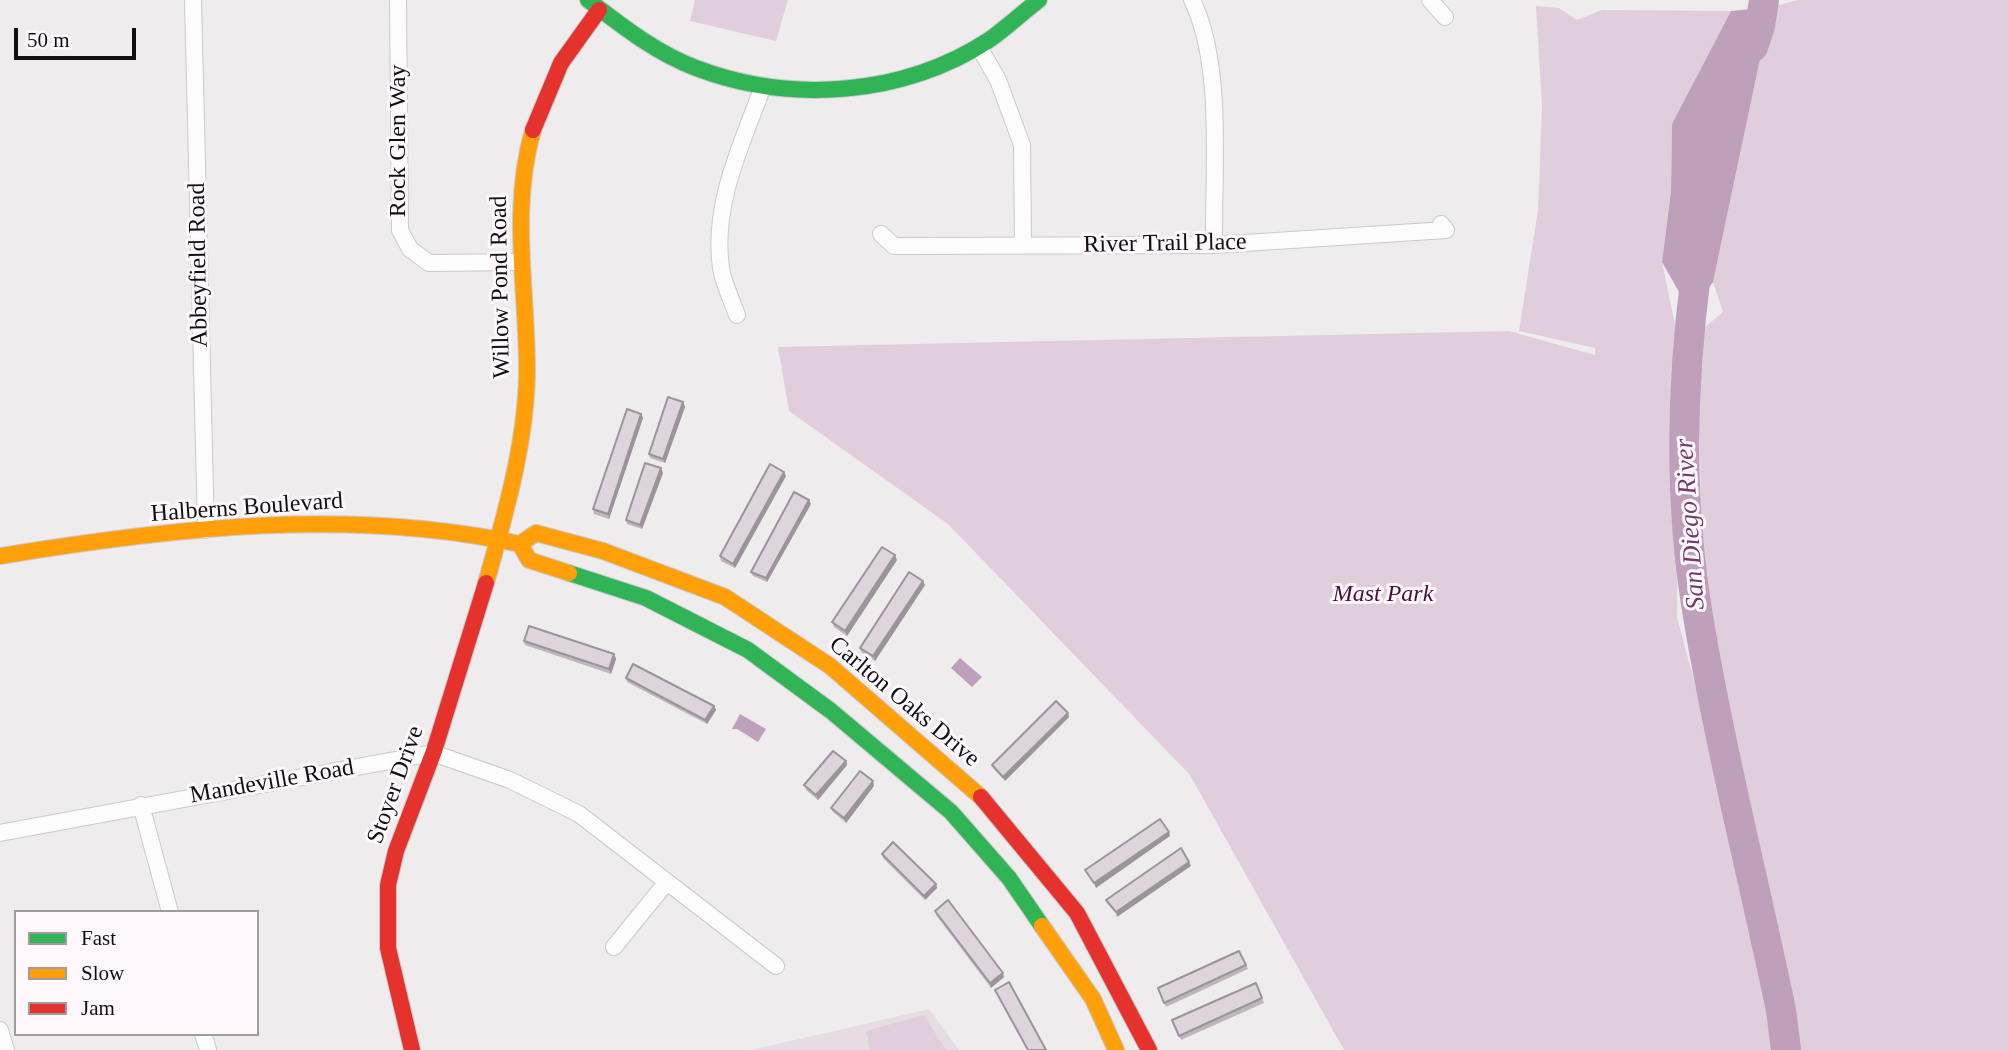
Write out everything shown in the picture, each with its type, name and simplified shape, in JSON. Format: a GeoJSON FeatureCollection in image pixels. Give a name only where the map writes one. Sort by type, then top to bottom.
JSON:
{"type":"FeatureCollection","features":[{"type":"Feature","properties":{"kind":"main road"},"geometry":{"type":"LineString","coordinates":[[594,5],[647,44],[706,74],[762,89],[831,92],[880,85],[932,69],[979,47],[1039,0]]}},
{"type":"Feature","properties":{"kind":"main road","name":"Willow Pond Road"},"geometry":{"type":"LineString","coordinates":[[496,538],[525,402],[526,352],[520,262],[521,190],[534,125],[562,63],[594,5]]}},
{"type":"Feature","properties":{"kind":"main road","name":"Halberns Boulevard"},"geometry":{"type":"LineString","coordinates":[[0,556],[59,545],[206,530],[342,523],[428,528],[496,538]]}},
{"type":"Feature","properties":{"kind":"main road","name":"Carlton Oaks Drive"},"geometry":{"type":"LineString","coordinates":[[520,544],[536,533],[603,551],[725,597],[830,666],[991,805],[1077,913],[1149,1050]]}},
{"type":"Feature","properties":{"kind":"main road","name":"Carlton Oaks Drive"},"geometry":{"type":"LineString","coordinates":[[496,538],[520,544],[529,560],[646,598],[748,650],[831,712],[941,804],[1009,878],[1093,999],[1116,1050]]}},
{"type":"Feature","properties":{"kind":"main road","name":"Stoyer Drive"},"geometry":{"type":"LineString","coordinates":[[412,1050],[390,967],[385,908],[391,867],[433,753],[496,538]]}},
{"type":"Feature","properties":{"kind":"street","name":"Abbeyfield Road"},"geometry":{"type":"LineString","coordinates":[[193,0],[206,530]]}},
{"type":"Feature","properties":{"kind":"street","name":"Rock Glen Way"},"geometry":{"type":"LineString","coordinates":[[398,0],[400,230],[410,249],[429,263],[520,262]]}},
{"type":"Feature","properties":{"kind":"street"},"geometry":{"type":"LineString","coordinates":[[1192,0],[1205,31],[1212,63],[1214,245]]}},
{"type":"Feature","properties":{"kind":"street"},"geometry":{"type":"LineString","coordinates":[[1430,0],[1445,17]]}},
{"type":"Feature","properties":{"kind":"street"},"geometry":{"type":"LineString","coordinates":[[979,47],[998,80],[1022,145],[1023,245]]}},
{"type":"Feature","properties":{"kind":"street"},"geometry":{"type":"LineString","coordinates":[[737,314],[721,271],[722,211],[732,171],[762,89]]}},
{"type":"Feature","properties":{"kind":"street","name":"River Trail Place"},"geometry":{"type":"LineString","coordinates":[[881,234],[894,246],[1214,245],[1446,230],[1441,224]]}},
{"type":"Feature","properties":{"kind":"street","name":"Mandeville Road"},"geometry":{"type":"LineString","coordinates":[[0,833],[433,753],[510,780],[579,814],[776,967]]}},
{"type":"Feature","properties":{"kind":"street"},"geometry":{"type":"LineString","coordinates":[[141,805],[169,910]]}},
{"type":"Feature","properties":{"kind":"street"},"geometry":{"type":"LineString","coordinates":[[614,947],[666,883]]}},
{"type":"Feature","properties":{"kind":"street"},"geometry":{"type":"LineString","coordinates":[[0,1030],[6,1050]]}},
{"type":"Feature","properties":{"kind":"shaded area"},"geometry":{"type":"Polygon","coordinates":[[[1771,7],[1713,282],[1691,313],[1662,262],[1671,191],[1672,124],[1731,11],[1771,7]]]}},
{"type":"Feature","properties":{"kind":"shaded area"},"geometry":{"type":"Polygon","coordinates":[[[960,658],[982,677],[972,687],[951,668],[960,658]]]}},
{"type":"Feature","properties":{"kind":"shaded area"},"geometry":{"type":"Polygon","coordinates":[[[740,714],[766,729],[758,742],[737,729],[732,729],[740,714]]]}},
{"type":"Feature","properties":{"kind":"shaded area"},"geometry":{"type":"Polygon","coordinates":[[[929,1009],[959,1050],[750,1050],[813,1036],[929,1009]]]}},
{"type":"Feature","properties":{"kind":"green space"},"geometry":{"type":"Polygon","coordinates":[[[695,0],[788,0],[776,41],[690,21],[695,0]]]}},
{"type":"Feature","properties":{"kind":"green space"},"geometry":{"type":"Polygon","coordinates":[[[1798,0],[2008,0],[2008,1050],[1797,1050],[1708,615],[1701,510],[1698,333],[1723,312],[1713,282],[1771,7],[1798,0]]]}},
{"type":"Feature","properties":{"kind":"green space","name":"Mast Park"},"geometry":{"type":"Polygon","coordinates":[[[1536,6],[1559,8],[1577,20],[1602,10],[1731,11],[1672,125],[1671,191],[1662,262],[1679,344],[1677,617],[1752,899],[1778,1050],[1344,1050],[1190,775],[948,524],[789,411],[778,347],[1509,331],[1595,355],[1595,348],[1519,331],[1538,210],[1542,106],[1536,6]]]}},
{"type":"Feature","properties":{"kind":"green space"},"geometry":{"type":"Polygon","coordinates":[[[924,1015],[946,1050],[870,1050],[866,1031],[924,1015]]]}},
{"type":"Feature","properties":{"kind":"building"},"geometry":{"type":"Polygon","coordinates":[[[668,397],[683,402],[663,459],[649,454],[668,397]]]}},
{"type":"Feature","properties":{"kind":"building"},"geometry":{"type":"Polygon","coordinates":[[[627,409],[641,414],[608,514],[593,509],[627,409]]]}},
{"type":"Feature","properties":{"kind":"building"},"geometry":{"type":"Polygon","coordinates":[[[645,463],[661,468],[640,525],[626,520],[645,463]]]}},
{"type":"Feature","properties":{"kind":"building"},"geometry":{"type":"Polygon","coordinates":[[[770,464],[784,472],[733,564],[720,556],[770,464]]]}},
{"type":"Feature","properties":{"kind":"building"},"geometry":{"type":"Polygon","coordinates":[[[794,492],[809,500],[766,578],[751,572],[794,492]]]}},
{"type":"Feature","properties":{"kind":"building"},"geometry":{"type":"Polygon","coordinates":[[[882,547],[895,555],[845,631],[832,622],[882,547]]]}},
{"type":"Feature","properties":{"kind":"building"},"geometry":{"type":"Polygon","coordinates":[[[909,572],[923,581],[873,656],[860,648],[909,572]]]}},
{"type":"Feature","properties":{"kind":"building"},"geometry":{"type":"Polygon","coordinates":[[[529,626],[614,654],[609,669],[524,641],[529,626]]]}},
{"type":"Feature","properties":{"kind":"building"},"geometry":{"type":"Polygon","coordinates":[[[633,664],[714,706],[705,720],[626,678],[633,664]]]}},
{"type":"Feature","properties":{"kind":"building"},"geometry":{"type":"Polygon","coordinates":[[[1056,701],[1068,713],[1003,777],[992,765],[1056,701]]]}},
{"type":"Feature","properties":{"kind":"building"},"geometry":{"type":"Polygon","coordinates":[[[833,751],[846,761],[816,795],[804,785],[833,751]]]}},
{"type":"Feature","properties":{"kind":"building"},"geometry":{"type":"Polygon","coordinates":[[[860,771],[873,781],[844,818],[831,808],[860,771]]]}},
{"type":"Feature","properties":{"kind":"building"},"geometry":{"type":"Polygon","coordinates":[[[1160,819],[1169,832],[1094,883],[1085,870],[1160,819]]]}},
{"type":"Feature","properties":{"kind":"building"},"geometry":{"type":"Polygon","coordinates":[[[893,842],[936,884],[924,896],[882,854],[893,842]]]}},
{"type":"Feature","properties":{"kind":"building"},"geometry":{"type":"Polygon","coordinates":[[[1181,848],[1189,862],[1116,912],[1106,900],[1181,848]]]}},
{"type":"Feature","properties":{"kind":"building"},"geometry":{"type":"Polygon","coordinates":[[[948,900],[1003,973],[990,983],[935,911],[948,900]]]}},
{"type":"Feature","properties":{"kind":"building"},"geometry":{"type":"Polygon","coordinates":[[[1239,951],[1246,965],[1164,1003],[1158,988],[1239,951]]]}},
{"type":"Feature","properties":{"kind":"building"},"geometry":{"type":"Polygon","coordinates":[[[1009,982],[1046,1050],[1028,1050],[995,990],[1009,982]]]}},
{"type":"Feature","properties":{"kind":"building"},"geometry":{"type":"Polygon","coordinates":[[[1256,983],[1262,998],[1179,1036],[1172,1020],[1256,983]]]}},
{"type":"Feature","properties":{"kind":"waterway","name":"San Diego River"},"geometry":{"type":"LineString","coordinates":[[1753,47],[1764,0]]}},
{"type":"Feature","properties":{"kind":"waterway","name":"San Diego River"},"geometry":{"type":"LineString","coordinates":[[1696,274],[1685,404],[1688,536],[1699,622],[1717,719],[1781,1010],[1786,1050]]}},
{"type":"Feature","properties":{"kind":"traffic: fast"},"geometry":{"type":"LineString","coordinates":[[588,0],[653,47],[681,62],[732,79],[770,87],[808,90],[884,83],[956,59],[989,40],[1039,0]]}},
{"type":"Feature","properties":{"kind":"traffic: fast"},"geometry":{"type":"LineString","coordinates":[[569,573],[646,598],[748,650],[831,711],[951,812],[1009,878],[1042,926]]}},
{"type":"Feature","properties":{"kind":"traffic: slow"},"geometry":{"type":"LineString","coordinates":[[486,583],[514,477],[526,396],[521,219],[526,160],[533,130]]}},
{"type":"Feature","properties":{"kind":"traffic: slow"},"geometry":{"type":"LineString","coordinates":[[0,556],[195,530],[326,524],[391,526],[520,544],[529,560],[569,573]]}},
{"type":"Feature","properties":{"kind":"traffic: slow"},"geometry":{"type":"LineString","coordinates":[[520,544],[536,533],[603,551],[725,597],[830,666],[981,797]]}},
{"type":"Feature","properties":{"kind":"traffic: slow"},"geometry":{"type":"LineString","coordinates":[[1042,926],[1093,999],[1116,1050]]}},
{"type":"Feature","properties":{"kind":"traffic: jam"},"geometry":{"type":"LineString","coordinates":[[533,130],[561,63],[599,10]]}},
{"type":"Feature","properties":{"kind":"traffic: jam"},"geometry":{"type":"LineString","coordinates":[[412,1050],[388,948],[388,885],[396,851],[434,751],[486,583]]}},
{"type":"Feature","properties":{"kind":"traffic: jam"},"geometry":{"type":"LineString","coordinates":[[981,797],[1077,913],[1149,1050]]}}]}
